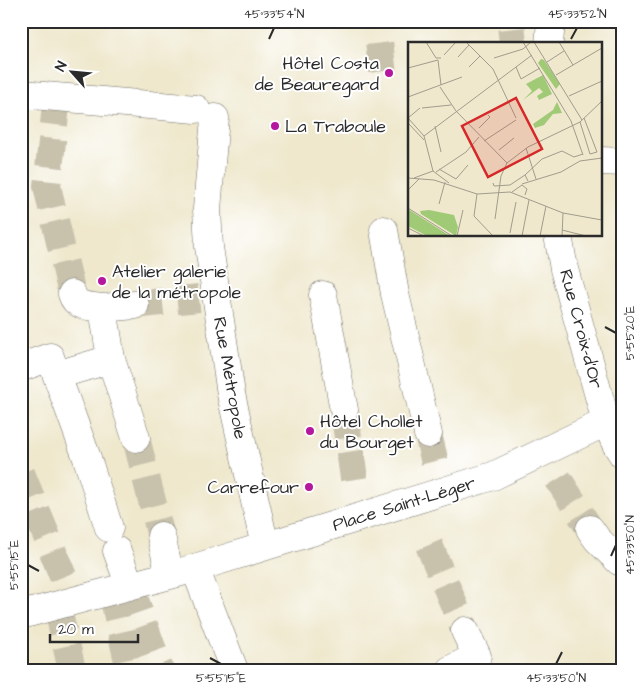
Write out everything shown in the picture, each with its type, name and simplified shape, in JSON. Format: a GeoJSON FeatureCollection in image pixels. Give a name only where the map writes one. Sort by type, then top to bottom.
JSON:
{"type":"FeatureCollection","features":[{"type":"Feature","properties":{"kind":"street"},"geometry":{"type":"LineString","coordinates":[[549,42],[551,21]]}},
{"type":"Feature","properties":{"kind":"street","name":"Rue Métropole"},"geometry":{"type":"LineString","coordinates":[[21,94],[206,114],[209,247],[208,298],[266,546]]}},
{"type":"Feature","properties":{"kind":"street"},"geometry":{"type":"LineString","coordinates":[[602,161],[623,162]]}},
{"type":"Feature","properties":{"kind":"street"},"geometry":{"type":"LineString","coordinates":[[384,230],[395,294],[428,434]]}},
{"type":"Feature","properties":{"kind":"street","name":"Rue Croix-d'Or"},"geometry":{"type":"LineString","coordinates":[[558,236],[564,269],[606,422],[623,455]]}},
{"type":"Feature","properties":{"kind":"street"},"geometry":{"type":"LineString","coordinates":[[72,294],[74,299],[82,305],[103,308],[135,305]]}},
{"type":"Feature","properties":{"kind":"street"},"geometry":{"type":"LineString","coordinates":[[323,295],[344,410]]}},
{"type":"Feature","properties":{"kind":"street"},"geometry":{"type":"LineString","coordinates":[[103,308],[111,359],[136,438]]}},
{"type":"Feature","properties":{"kind":"street"},"geometry":{"type":"LineString","coordinates":[[22,367],[50,357],[87,458],[130,586]]}},
{"type":"Feature","properties":{"kind":"street"},"geometry":{"type":"LineString","coordinates":[[57,375],[111,359]]}},
{"type":"Feature","properties":{"kind":"street","name":"Place Saint-Léger"},"geometry":{"type":"LineString","coordinates":[[21,614],[182,572],[493,476],[606,422]]}},
{"type":"Feature","properties":{"kind":"street"},"geometry":{"type":"LineString","coordinates":[[590,529],[597,539],[619,561]]}},
{"type":"Feature","properties":{"kind":"street"},"geometry":{"type":"LineString","coordinates":[[160,536],[220,633],[234,670]]}},
{"type":"Feature","properties":{"kind":"street"},"geometry":{"type":"LineString","coordinates":[[450,670],[477,656],[465,631]]}},
{"type":"Feature","properties":{"kind":"tunnel"},"geometry":{"type":"LineString","coordinates":[[517,42],[535,40]]}},
{"type":"Feature","properties":{"kind":"tunnel"},"geometry":{"type":"LineString","coordinates":[[367,59],[408,54]]}},
{"type":"Feature","properties":{"kind":"tunnel"},"geometry":{"type":"LineString","coordinates":[[57,97],[47,186],[72,294]]}},
{"type":"Feature","properties":{"kind":"tunnel"},"geometry":{"type":"LineString","coordinates":[[135,305],[199,298]]}},
{"type":"Feature","properties":{"kind":"tunnel"},"geometry":{"type":"LineString","coordinates":[[344,410],[355,485]]}},
{"type":"Feature","properties":{"kind":"tunnel"},"geometry":{"type":"LineString","coordinates":[[606,422],[623,415]]}},
{"type":"Feature","properties":{"kind":"tunnel"},"geometry":{"type":"LineString","coordinates":[[428,434],[436,467]]}},
{"type":"Feature","properties":{"kind":"tunnel"},"geometry":{"type":"LineString","coordinates":[[136,438],[161,536]]}},
{"type":"Feature","properties":{"kind":"tunnel"},"geometry":{"type":"LineString","coordinates":[[21,473],[73,601]]}},
{"type":"Feature","properties":{"kind":"tunnel"},"geometry":{"type":"LineString","coordinates":[[558,479],[590,529]]}},
{"type":"Feature","properties":{"kind":"tunnel"},"geometry":{"type":"LineString","coordinates":[[429,545],[465,631]]}},
{"type":"Feature","properties":{"kind":"tunnel"},"geometry":{"type":"LineString","coordinates":[[130,586],[160,670]]}},
{"type":"Feature","properties":{"kind":"tunnel"},"geometry":{"type":"LineString","coordinates":[[112,591],[130,670]]}},
{"type":"Feature","properties":{"kind":"tunnel"},"geometry":{"type":"LineString","coordinates":[[57,605],[72,670]]}},
{"type":"Feature","properties":{"kind":"place","name":"Hôtel Costa de Beauregard"},"geometry":{"type":"Point","coordinates":[389,73]}},
{"type":"Feature","properties":{"kind":"place","name":"La Traboule"},"geometry":{"type":"Point","coordinates":[275,126]}},
{"type":"Feature","properties":{"kind":"place","name":"Atelier galerie de la métropole"},"geometry":{"type":"Point","coordinates":[102,281]}},
{"type":"Feature","properties":{"kind":"place","name":"Hôtel Chollet du Bourget"},"geometry":{"type":"Point","coordinates":[310,431]}},
{"type":"Feature","properties":{"kind":"place","name":"Carrefour"},"geometry":{"type":"Point","coordinates":[309,487]}}]}
